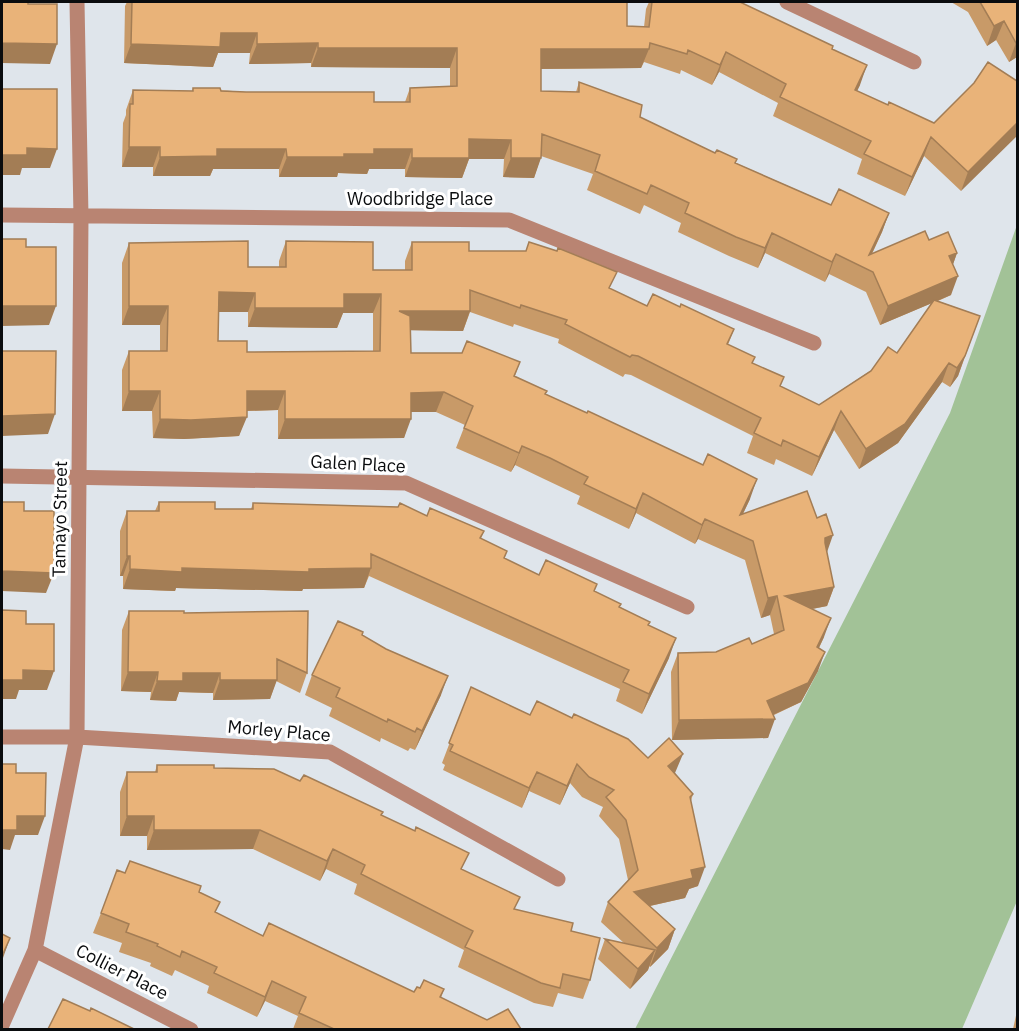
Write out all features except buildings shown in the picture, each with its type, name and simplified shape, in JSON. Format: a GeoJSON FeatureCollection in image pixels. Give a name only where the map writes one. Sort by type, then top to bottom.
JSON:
{"type":"FeatureCollection","features":[{"type":"Feature","properties":{"kind":"street","name":"Tamayo Street"},"geometry":{"type":"LineString","coordinates":[[2,1025],[35,950],[77,737],[81,217],[77,2]]}},
{"type":"Feature","properties":{"kind":"street"},"geometry":{"type":"LineString","coordinates":[[787,2],[914,62]]}},
{"type":"Feature","properties":{"kind":"street","name":"Woodbridge Place"},"geometry":{"type":"LineString","coordinates":[[2,215],[509,220],[814,343]]}},
{"type":"Feature","properties":{"kind":"street","name":"Galen Place"},"geometry":{"type":"LineString","coordinates":[[2,476],[406,483],[687,607]]}},
{"type":"Feature","properties":{"kind":"street","name":"Morley Place"},"geometry":{"type":"LineString","coordinates":[[2,737],[77,737],[330,752],[558,879]]}},
{"type":"Feature","properties":{"kind":"street","name":"Collier Place"},"geometry":{"type":"LineString","coordinates":[[35,950],[191,1029]]}},
{"type":"Feature","properties":{"kind":"green space"},"geometry":{"type":"Polygon","coordinates":[[[1017,225],[1017,901],[962,1029],[635,1029],[950,413],[1017,225]]]}}]}
